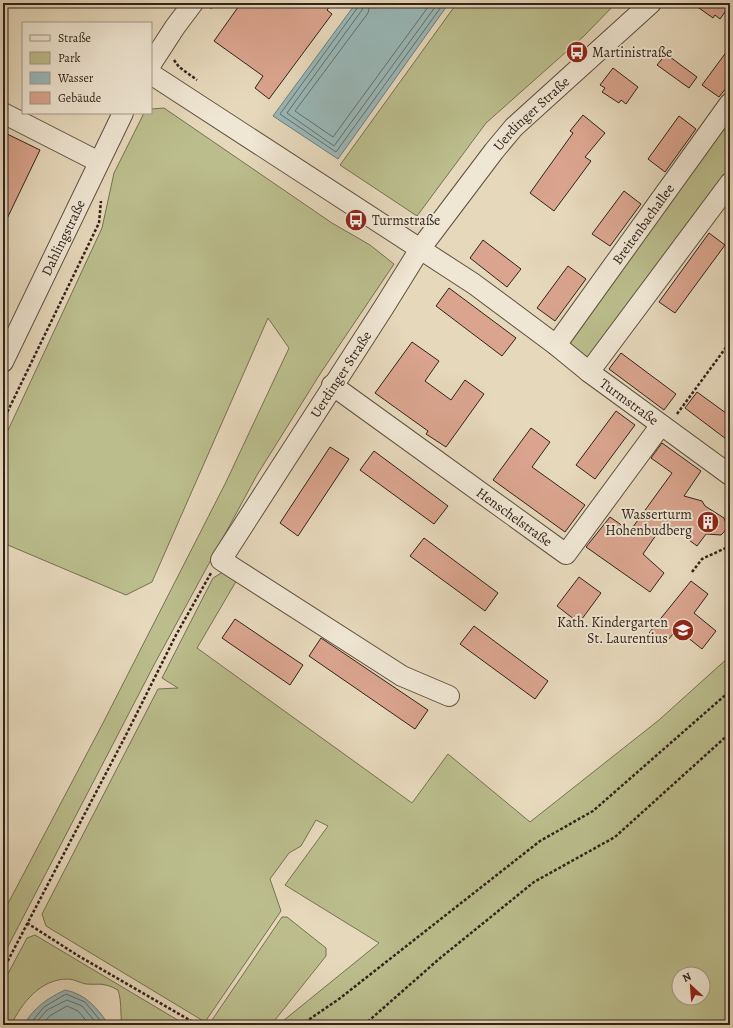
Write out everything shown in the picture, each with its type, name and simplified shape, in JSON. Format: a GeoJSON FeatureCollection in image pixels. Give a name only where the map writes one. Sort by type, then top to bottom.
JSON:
{"type":"FeatureCollection","features":[{"type":"Feature","properties":{"kind":"street"},"geometry":{"type":"LineString","coordinates":[[152,63],[193,3]]}},
{"type":"Feature","properties":{"kind":"street","name":"Uerdinger Straße"},"geometry":{"type":"LineString","coordinates":[[221,560],[420,249],[514,127],[651,3]]}},
{"type":"Feature","properties":{"kind":"street","name":"Turmstraße"},"geometry":{"type":"LineString","coordinates":[[152,75],[474,284],[663,427],[730,475]]}},
{"type":"Feature","properties":{"kind":"street","name":"Breitenbachallee"},"geometry":{"type":"LineString","coordinates":[[556,345],[730,103]]}},
{"type":"Feature","properties":{"kind":"street"},"geometry":{"type":"LineString","coordinates":[[3,113],[99,162]]}},
{"type":"Feature","properties":{"kind":"street","name":"Dahlingstraße"},"geometry":{"type":"LineString","coordinates":[[3,362],[123,114]]}},
{"type":"Feature","properties":{"kind":"street"},"geometry":{"type":"LineString","coordinates":[[590,372],[730,183]]}},
{"type":"Feature","properties":{"kind":"street","name":"Henschelstraße"},"geometry":{"type":"LineString","coordinates":[[332,385],[566,554],[663,427]]}},
{"type":"Feature","properties":{"kind":"street"},"geometry":{"type":"LineString","coordinates":[[221,560],[402,676],[449,696]]}},
{"type":"Feature","properties":{"kind":"path"},"geometry":{"type":"LineString","coordinates":[[3,421],[99,223],[103,193]]}},
{"type":"Feature","properties":{"kind":"path"},"geometry":{"type":"LineString","coordinates":[[663,427],[730,342]]}},
{"type":"Feature","properties":{"kind":"path"},"geometry":{"type":"LineString","coordinates":[[692,572],[702,560],[730,546]]}},
{"type":"Feature","properties":{"kind":"path"},"geometry":{"type":"LineString","coordinates":[[3,970],[123,742],[179,629],[202,588],[221,560]]}},
{"type":"Feature","properties":{"kind":"path"},"geometry":{"type":"LineString","coordinates":[[301,1025],[339,999],[540,841],[593,811],[730,692]]}},
{"type":"Feature","properties":{"kind":"path"},"geometry":{"type":"LineString","coordinates":[[364,1025],[439,960],[534,882],[615,837],[730,733]]}},
{"type":"Feature","properties":{"kind":"path"},"geometry":{"type":"LineString","coordinates":[[27,923],[77,955],[198,1025]]}},
{"type":"Feature","properties":{"kind":"green space"},"geometry":{"type":"Polygon","coordinates":[[[457,3],[616,3],[584,36],[486,123],[417,216],[340,165],[457,3]]]}},
{"type":"Feature","properties":{"kind":"green space"},"geometry":{"type":"Polygon","coordinates":[[[164,108],[332,223],[370,245],[394,264],[320,374],[257,475],[155,663],[3,956],[3,913],[103,723],[226,482],[289,348],[268,318],[152,582],[126,595],[3,543],[3,441],[102,228],[114,173],[144,114],[152,114],[152,109],[164,108]]]}},
{"type":"Feature","properties":{"kind":"green space"},"geometry":{"type":"Polygon","coordinates":[[[730,115],[730,170],[589,360],[564,341],[730,115]]]}},
{"type":"Feature","properties":{"kind":"green space"},"geometry":{"type":"Polygon","coordinates":[[[223,572],[238,578],[197,648],[412,803],[448,754],[530,822],[659,720],[730,656],[730,1025],[278,1025],[379,943],[285,885],[328,826],[316,820],[301,846],[289,853],[270,879],[281,911],[205,1022],[46,926],[42,914],[158,689],[178,688],[162,678],[213,578],[223,572]]]}},
{"type":"Feature","properties":{"kind":"green space"},"geometry":{"type":"Polygon","coordinates":[[[282,917],[287,917],[326,948],[326,956],[271,1025],[220,1025],[212,1020],[282,917]]]}},
{"type":"Feature","properties":{"kind":"green space"},"geometry":{"type":"Polygon","coordinates":[[[35,935],[186,1025],[122,1025],[118,990],[105,985],[86,984],[68,979],[49,983],[41,988],[26,1001],[11,1025],[3,1025],[3,983],[27,938],[35,935]]]}},
{"type":"Feature","properties":{"kind":"water"},"geometry":{"type":"Polygon","coordinates":[[[356,3],[449,3],[338,159],[273,116],[356,3]]]}},
{"type":"Feature","properties":{"kind":"water"},"geometry":{"type":"Polygon","coordinates":[[[65,990],[85,998],[100,1013],[109,1025],[24,1025],[36,1009],[53,996],[65,990]]]}},
{"type":"Feature","properties":{"kind":"building"},"geometry":{"type":"Polygon","coordinates":[[[241,3],[332,3],[327,10],[332,14],[269,99],[255,88],[263,76],[214,41],[241,3]]]}},
{"type":"Feature","properties":{"kind":"building"},"geometry":{"type":"Polygon","coordinates":[[[692,3],[730,3],[730,5],[720,19],[715,15],[713,18],[692,3]]]}},
{"type":"Feature","properties":{"kind":"building"},"geometry":{"type":"Polygon","coordinates":[[[730,47],[730,83],[719,97],[702,85],[730,47]]]}},
{"type":"Feature","properties":{"kind":"building"},"geometry":{"type":"Polygon","coordinates":[[[666,54],[697,77],[689,88],[657,65],[666,54]]]}},
{"type":"Feature","properties":{"kind":"building"},"geometry":{"type":"Polygon","coordinates":[[[613,68],[638,87],[626,104],[621,100],[619,103],[602,92],[605,88],[600,85],[613,68]]]}},
{"type":"Feature","properties":{"kind":"building"},"geometry":{"type":"Polygon","coordinates":[[[583,115],[605,133],[585,157],[591,161],[554,211],[530,193],[573,133],[570,131],[583,115]]]}},
{"type":"Feature","properties":{"kind":"building"},"geometry":{"type":"Polygon","coordinates":[[[679,116],[696,129],[665,172],[648,159],[679,116]]]}},
{"type":"Feature","properties":{"kind":"building"},"geometry":{"type":"Polygon","coordinates":[[[3,132],[40,150],[3,227],[3,132]]]}},
{"type":"Feature","properties":{"kind":"building"},"geometry":{"type":"Polygon","coordinates":[[[624,191],[641,204],[610,246],[592,234],[624,191]]]}},
{"type":"Feature","properties":{"kind":"building"},"geometry":{"type":"Polygon","coordinates":[[[709,233],[725,245],[675,313],[659,302],[709,233]]]}},
{"type":"Feature","properties":{"kind":"building"},"geometry":{"type":"Polygon","coordinates":[[[483,240],[521,269],[507,287],[470,258],[483,240]]]}},
{"type":"Feature","properties":{"kind":"building"},"geometry":{"type":"Polygon","coordinates":[[[568,266],[586,279],[555,321],[537,308],[568,266]]]}},
{"type":"Feature","properties":{"kind":"building"},"geometry":{"type":"Polygon","coordinates":[[[449,288],[516,338],[502,356],[436,306],[449,288]]]}},
{"type":"Feature","properties":{"kind":"building"},"geometry":{"type":"Polygon","coordinates":[[[412,342],[439,361],[425,381],[451,400],[465,380],[484,394],[446,447],[426,434],[428,431],[375,393],[412,342]]]}},
{"type":"Feature","properties":{"kind":"building"},"geometry":{"type":"Polygon","coordinates":[[[621,353],[676,394],[664,410],[609,369],[621,353]]]}},
{"type":"Feature","properties":{"kind":"building"},"geometry":{"type":"Polygon","coordinates":[[[697,392],[730,416],[730,442],[685,408],[697,392]]]}},
{"type":"Feature","properties":{"kind":"building"},"geometry":{"type":"Polygon","coordinates":[[[616,411],[635,425],[595,479],[576,465],[616,411]]]}},
{"type":"Feature","properties":{"kind":"building"},"geometry":{"type":"Polygon","coordinates":[[[531,428],[550,442],[532,467],[585,505],[565,532],[493,480],[531,428]]]}},
{"type":"Feature","properties":{"kind":"building"},"geometry":{"type":"Polygon","coordinates":[[[662,443],[701,471],[684,496],[702,501],[705,506],[724,518],[727,526],[721,535],[706,534],[697,546],[665,522],[643,554],[664,573],[650,592],[586,547],[610,517],[630,531],[672,473],[651,458],[662,443]]]}},
{"type":"Feature","properties":{"kind":"building"},"geometry":{"type":"Polygon","coordinates":[[[330,447],[349,459],[298,536],[280,523],[330,447]]]}},
{"type":"Feature","properties":{"kind":"building"},"geometry":{"type":"Polygon","coordinates":[[[374,451],[448,506],[434,524],[360,470],[374,451]]]}},
{"type":"Feature","properties":{"kind":"building"},"geometry":{"type":"Polygon","coordinates":[[[424,538],[498,593],[485,611],[410,556],[424,538]]]}},
{"type":"Feature","properties":{"kind":"building"},"geometry":{"type":"Polygon","coordinates":[[[579,577],[601,593],[579,623],[557,606],[579,577]]]}},
{"type":"Feature","properties":{"kind":"building"},"geometry":{"type":"Polygon","coordinates":[[[691,581],[708,594],[694,613],[716,631],[702,649],[677,629],[664,645],[649,633],[691,581]]]}},
{"type":"Feature","properties":{"kind":"building"},"geometry":{"type":"Polygon","coordinates":[[[235,619],[303,665],[290,685],[222,638],[235,619]]]}},
{"type":"Feature","properties":{"kind":"building"},"geometry":{"type":"Polygon","coordinates":[[[474,626],[548,681],[535,699],[460,644],[474,626]]]}},
{"type":"Feature","properties":{"kind":"building"},"geometry":{"type":"Polygon","coordinates":[[[321,638],[428,710],[415,729],[309,656],[321,638]]]}},
{"type":"Feature","properties":{"kind":"place","name":"Martinistraße"},"geometry":{"type":"Point","coordinates":[577,52]}},
{"type":"Feature","properties":{"kind":"place","name":"Turmstraße"},"geometry":{"type":"Point","coordinates":[356,220]}},
{"type":"Feature","properties":{"kind":"place","name":"Wasserturm Hohenbudberg"},"geometry":{"type":"Point","coordinates":[708,522]}},
{"type":"Feature","properties":{"kind":"place","name":"Kath. Kindergarten St. Laurentius"},"geometry":{"type":"Point","coordinates":[683,630]}}]}
